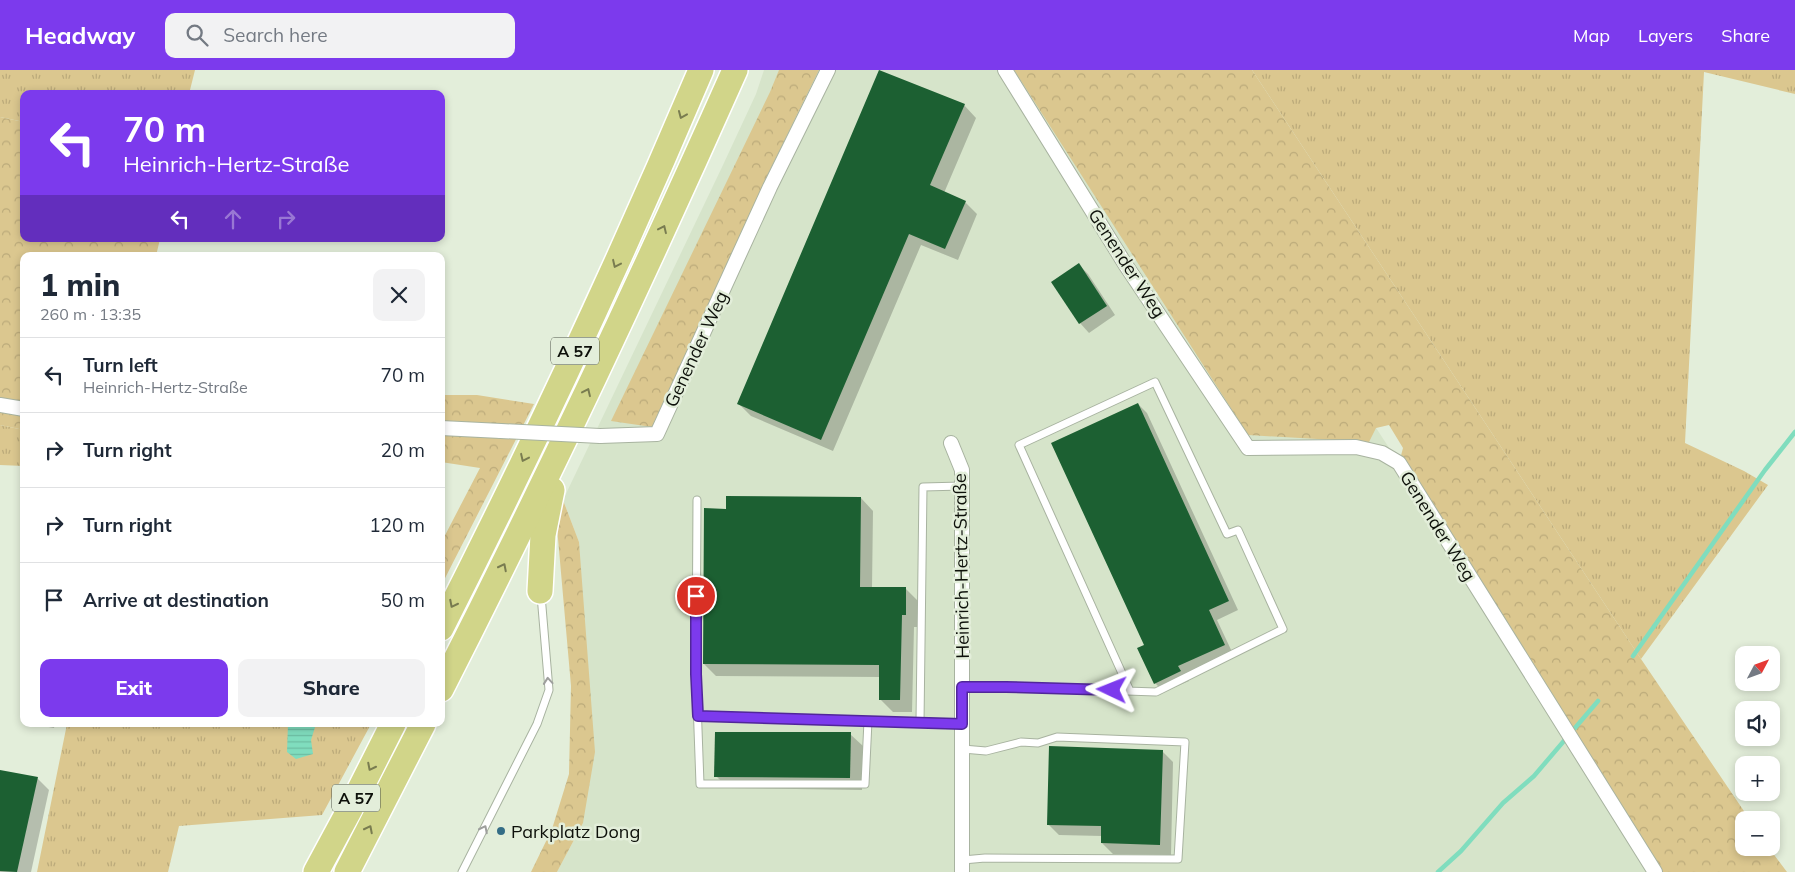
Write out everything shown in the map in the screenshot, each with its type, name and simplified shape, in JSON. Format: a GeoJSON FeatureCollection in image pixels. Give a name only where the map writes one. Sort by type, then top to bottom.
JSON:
{"type":"FeatureCollection","features":[{"type":"Feature","properties":{"kind":"highway","name":"A 57"},"geometry":{"type":"LineString","coordinates":[[445,620],[635,223],[700,70]]}},
{"type":"Feature","properties":{"kind":"highway","name":"A 57"},"geometry":{"type":"LineString","coordinates":[[445,681],[529,515],[623,316],[735,70]]}},
{"type":"Feature","properties":{"kind":"highway"},"geometry":{"type":"LineString","coordinates":[[540,591],[545,519],[566,436]]}},
{"type":"Feature","properties":{"kind":"highway","name":"A 57"},"geometry":{"type":"LineString","coordinates":[[316,872],[391,727]]}},
{"type":"Feature","properties":{"kind":"highway","name":"A 57"},"geometry":{"type":"LineString","coordinates":[[347,872],[421,727]]}},
{"type":"Feature","properties":{"kind":"street","name":"Genender Weg"},"geometry":{"type":"LineString","coordinates":[[445,428],[600,436],[657,434],[770,188],[828,70]]}},
{"type":"Feature","properties":{"kind":"street","name":"Genender Weg"},"geometry":{"type":"LineString","coordinates":[[1005,70],[1125,264],[1248,448],[1356,447],[1382,453],[1399,463],[1592,773],[1656,872]]}},
{"type":"Feature","properties":{"kind":"street"},"geometry":{"type":"LineString","coordinates":[[0,405],[20,408]]}},
{"type":"Feature","properties":{"kind":"street","name":"Heinrich-Hertz-Straße"},"geometry":{"type":"LineString","coordinates":[[951,443],[962,470],[962,866]]}},
{"type":"Feature","properties":{"kind":"lane"},"geometry":{"type":"LineString","coordinates":[[962,687],[1156,692],[1283,629],[1238,530],[1227,534],[1155,382],[1019,445],[1130,691]]}},
{"type":"Feature","properties":{"kind":"lane"},"geometry":{"type":"LineString","coordinates":[[920,722],[923,487],[962,486]]}},
{"type":"Feature","properties":{"kind":"lane"},"geometry":{"type":"LineString","coordinates":[[697,500],[696,674],[700,784],[865,784],[868,722]]}},
{"type":"Feature","properties":{"kind":"lane"},"geometry":{"type":"LineString","coordinates":[[462,872],[537,724],[549,690],[540,591]]}},
{"type":"Feature","properties":{"kind":"lane"},"geometry":{"type":"LineString","coordinates":[[698,716],[962,724]]}},
{"type":"Feature","properties":{"kind":"lane"},"geometry":{"type":"LineString","coordinates":[[962,866],[985,858],[1178,859],[1185,742],[1057,738],[1038,743],[1021,742],[986,750],[963,749]]}},
{"type":"Feature","properties":{"kind":"shaded area"},"geometry":{"type":"Polygon","coordinates":[[[764,70],[1142,70],[1399,463],[1653,872],[557,872],[583,823],[579,542],[563,500],[723,165],[756,94],[764,70]]]}},
{"type":"Feature","properties":{"kind":"shaded area"},"geometry":{"type":"Polygon","coordinates":[[[288,727],[315,727],[311,740],[313,754],[296,759],[287,752],[288,727]]]}},
{"type":"Feature","properties":{"kind":"green space"},"geometry":{"type":"Polygon","coordinates":[[[0,70],[195,70],[190,90],[20,90],[20,121],[0,117],[0,70]]]}},
{"type":"Feature","properties":{"kind":"green space"},"geometry":{"type":"Polygon","coordinates":[[[779,70],[819,70],[771,168],[652,427],[611,421],[770,92],[779,70]]]}},
{"type":"Feature","properties":{"kind":"green space"},"geometry":{"type":"Polygon","coordinates":[[[1014,70],[1252,70],[1641,659],[1735,798],[1735,801],[1737,801],[1744,811],[1735,811],[1735,856],[1775,856],[1787,872],[1655,872],[1399,463],[1403,448],[1389,425],[1376,428],[1369,442],[1248,435],[1014,70]]]}},
{"type":"Feature","properties":{"kind":"green space"},"geometry":{"type":"Polygon","coordinates":[[[1252,70],[1795,70],[1795,94],[1704,72],[1685,443],[1744,471],[1768,485],[1641,659],[1252,70]]]}},
{"type":"Feature","properties":{"kind":"green space"},"geometry":{"type":"Polygon","coordinates":[[[0,117],[20,121],[20,242],[159,242],[157,252],[20,252],[20,429],[0,425],[0,117]]]}},
{"type":"Feature","properties":{"kind":"green space"},"geometry":{"type":"Polygon","coordinates":[[[445,395],[477,395],[534,404],[445,578],[445,535],[480,468],[445,463],[445,395]]]}},
{"type":"Feature","properties":{"kind":"green space"},"geometry":{"type":"Polygon","coordinates":[[[0,425],[20,429],[20,466],[0,465],[0,425]]]}},
{"type":"Feature","properties":{"kind":"green space"},"geometry":{"type":"Polygon","coordinates":[[[563,500],[579,542],[595,752],[583,823],[557,872],[531,872],[552,829],[569,774],[571,686],[556,516],[563,500]]]}},
{"type":"Feature","properties":{"kind":"green space"},"geometry":{"type":"Polygon","coordinates":[[[66,727],[369,727],[322,815],[179,826],[168,872],[37,872],[66,727]]]}},
{"type":"Feature","properties":{"kind":"building"},"geometry":{"type":"Polygon","coordinates":[[[879,70],[965,104],[930,185],[966,201],[945,249],[909,234],[821,440],[737,404],[879,70]]]}},
{"type":"Feature","properties":{"kind":"building"},"geometry":{"type":"Polygon","coordinates":[[[1079,263],[1107,306],[1079,324],[1051,282],[1079,263]]]}},
{"type":"Feature","properties":{"kind":"building"},"geometry":{"type":"Polygon","coordinates":[[[1138,403],[1229,601],[1209,610],[1225,645],[1178,666],[1181,671],[1154,684],[1137,648],[1144,645],[1051,443],[1138,403]]]}},
{"type":"Feature","properties":{"kind":"building"},"geometry":{"type":"Polygon","coordinates":[[[726,496],[861,497],[860,587],[906,587],[906,615],[902,615],[900,700],[879,700],[879,665],[703,664],[704,508],[726,509],[726,496]]]}},
{"type":"Feature","properties":{"kind":"building"},"geometry":{"type":"Polygon","coordinates":[[[715,732],[851,732],[850,778],[714,777],[715,732]]]}},
{"type":"Feature","properties":{"kind":"building"},"geometry":{"type":"Polygon","coordinates":[[[1049,746],[1163,750],[1160,845],[1101,843],[1101,826],[1047,825],[1049,746]]]}},
{"type":"Feature","properties":{"kind":"building"},"geometry":{"type":"Polygon","coordinates":[[[0,770],[38,777],[17,872],[0,871],[0,770]]]}},
{"type":"Feature","properties":{"kind":"waterway"},"geometry":{"type":"LineString","coordinates":[[1633,656],[1765,470],[1795,432]]}},
{"type":"Feature","properties":{"kind":"waterway"},"geometry":{"type":"LineString","coordinates":[[1438,872],[1461,851],[1503,803],[1534,776],[1598,701]]}},
{"type":"Feature","properties":{"kind":"place","name":"Parkplatz Dong"},"geometry":{"type":"Point","coordinates":[501,831]}},
{"type":"Feature","properties":{"kind":"route"},"geometry":{"type":"LineString","coordinates":[[696,596],[698,716],[962,724],[962,687],[1112,690]]}}]}
